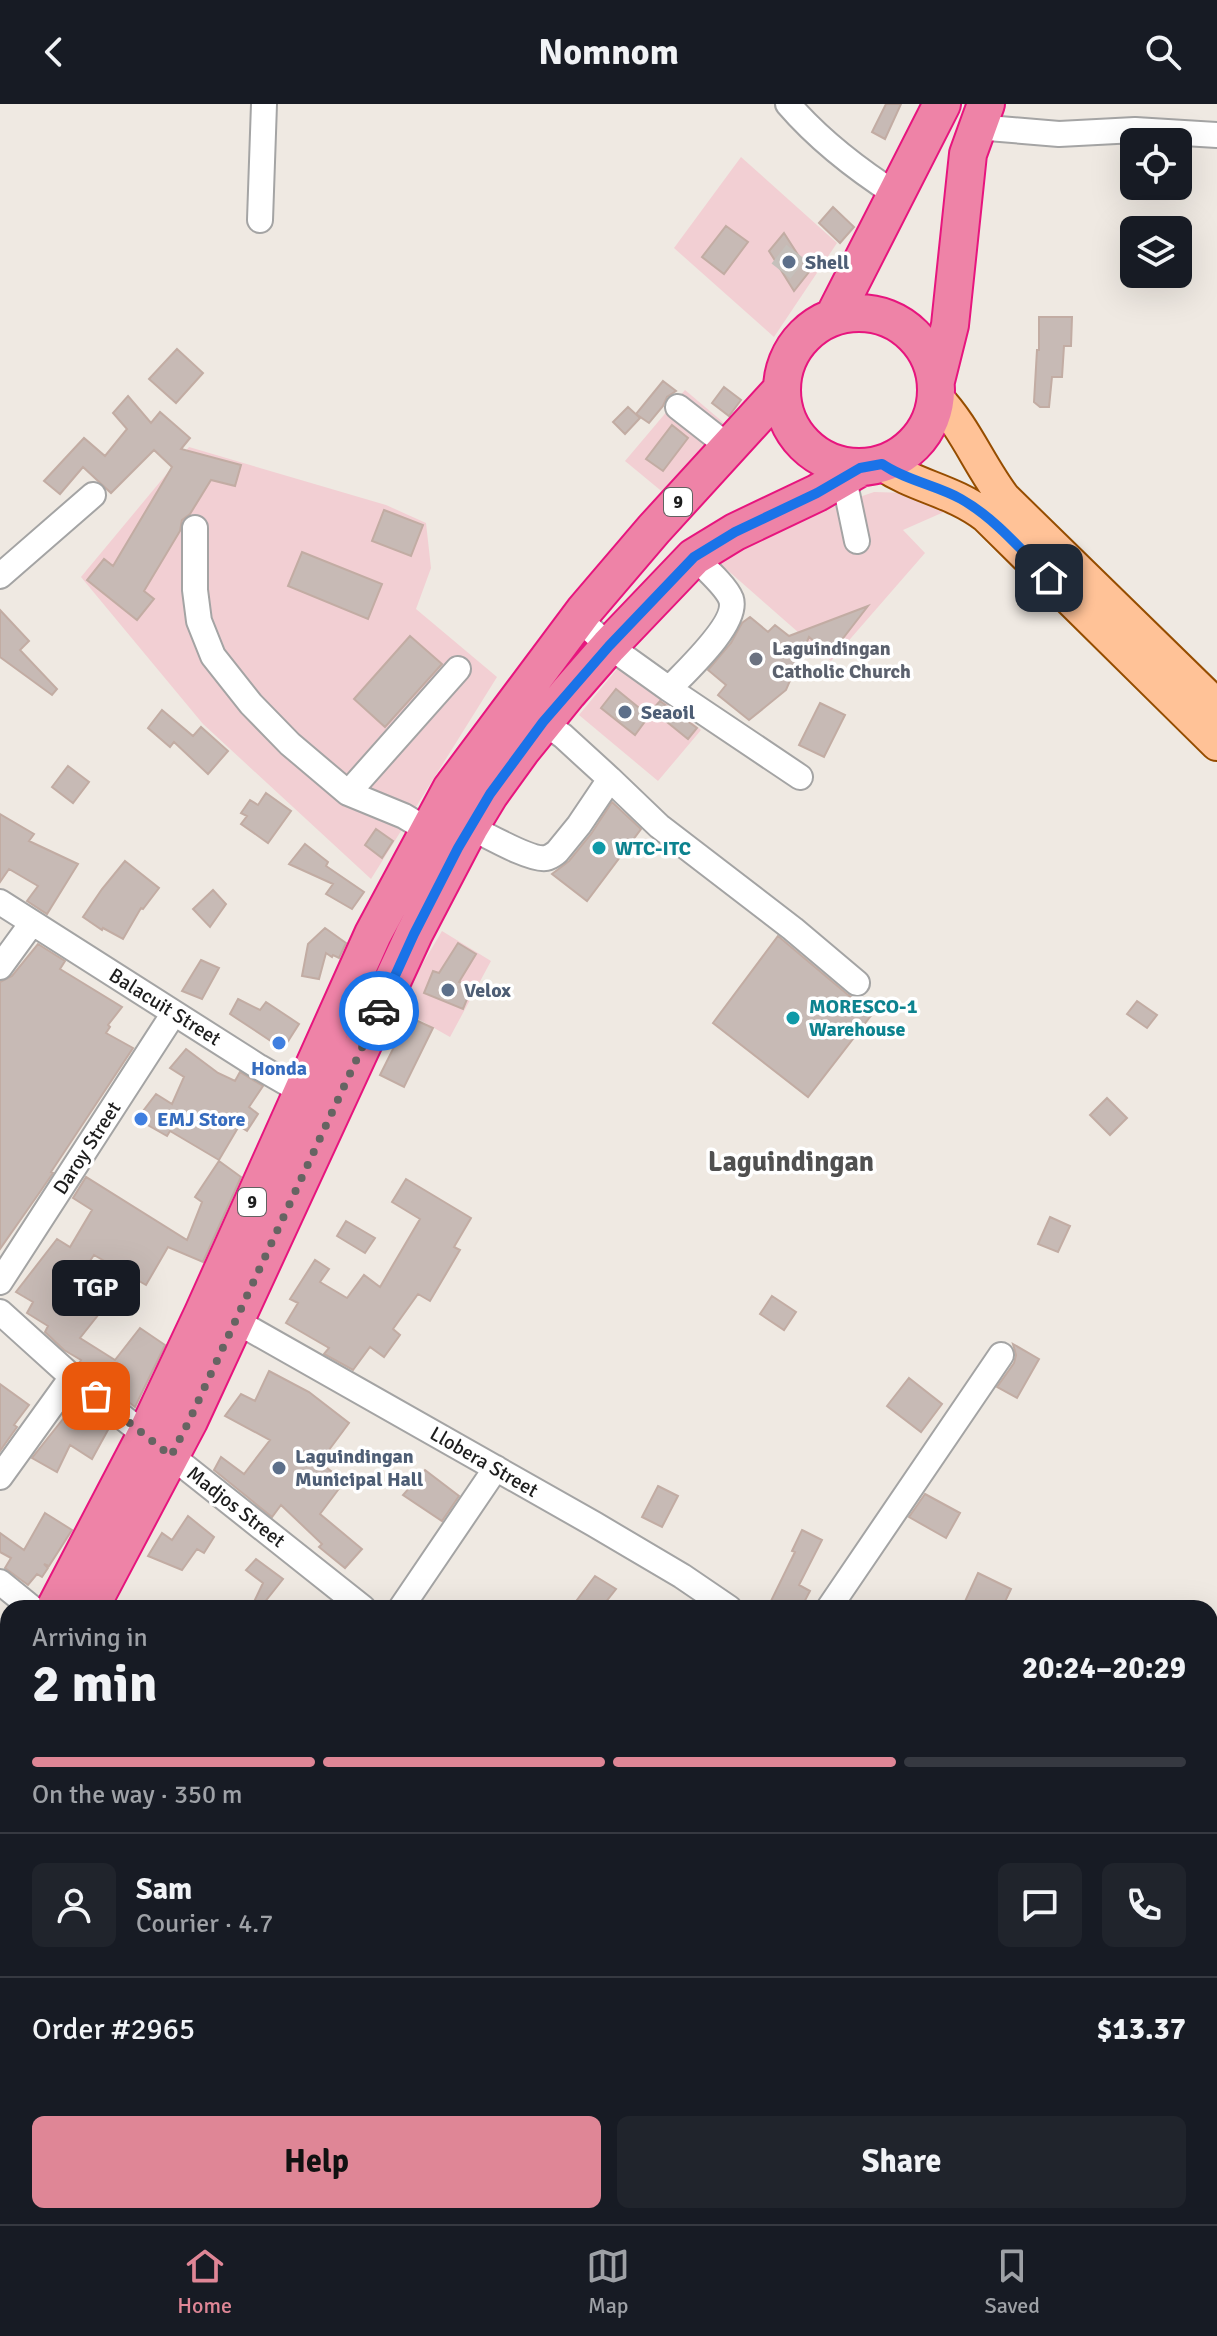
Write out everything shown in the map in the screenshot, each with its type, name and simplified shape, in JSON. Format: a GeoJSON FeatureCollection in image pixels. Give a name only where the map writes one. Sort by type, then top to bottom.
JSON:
{"type":"FeatureCollection","features":[{"type":"Feature","properties":{"kind":"highway","name":"9"},"geometry":{"type":"LineString","coordinates":[[862,470],[821,458],[792,429],[784,410],[784,370],[792,351],[804,336],[834,316],[942,104]]}},
{"type":"Feature","properties":{"kind":"highway","name":"9"},"geometry":{"type":"LineString","coordinates":[[93,1600],[302,1092],[373,934],[452,835],[490,794],[543,722],[609,646],[694,557],[735,532],[862,470],[899,457],[925,432],[932,415],[950,325],[968,154],[981,116]]}},
{"type":"Feature","properties":{"kind":"highway"},"geometry":{"type":"LineString","coordinates":[[834,316],[868,312],[900,324],[925,348],[932,364],[936,389]]}},
{"type":"Feature","properties":{"kind":"highway","name":"9"},"geometry":{"type":"LineString","coordinates":[[60,1600],[236,1321],[414,934],[452,835],[451,789],[578,618],[654,529],[782,389]]}},
{"type":"Feature","properties":{"kind":"main road"},"geometry":{"type":"LineString","coordinates":[[936,389],[982,468],[1004,498],[1217,706]]}},
{"type":"Feature","properties":{"kind":"main road"},"geometry":{"type":"LineString","coordinates":[[862,470],[911,480],[957,497],[986,516],[1217,744]]}},
{"type":"Feature","properties":{"kind":"street"},"geometry":{"type":"LineString","coordinates":[[260,220],[264,104]]}},
{"type":"Feature","properties":{"kind":"street"},"geometry":{"type":"LineString","coordinates":[[788,104],[843,156],[897,195]]}},
{"type":"Feature","properties":{"kind":"street"},"geometry":{"type":"LineString","coordinates":[[981,116],[1059,134],[1135,130],[1217,135]]}},
{"type":"Feature","properties":{"kind":"street"},"geometry":{"type":"LineString","coordinates":[[678,407],[729,447]]}},
{"type":"Feature","properties":{"kind":"street"},"geometry":{"type":"LineString","coordinates":[[857,541],[862,470]]}},
{"type":"Feature","properties":{"kind":"street"},"geometry":{"type":"LineString","coordinates":[[0,576],[93,495]]}},
{"type":"Feature","properties":{"kind":"street"},"geometry":{"type":"LineString","coordinates":[[195,528],[195,590],[199,621],[213,656],[251,704],[290,744],[348,793],[452,835],[544,859],[557,852],[610,779]]}},
{"type":"Feature","properties":{"kind":"street"},"geometry":{"type":"LineString","coordinates":[[669,689],[710,645],[732,610],[726,592],[694,557]]}},
{"type":"Feature","properties":{"kind":"street"},"geometry":{"type":"LineString","coordinates":[[578,618],[609,646],[669,689],[800,777]]}},
{"type":"Feature","properties":{"kind":"street"},"geometry":{"type":"LineString","coordinates":[[348,793],[458,669]]}},
{"type":"Feature","properties":{"kind":"street"},"geometry":{"type":"LineString","coordinates":[[543,722],[563,736],[659,826],[793,929],[857,983]]}},
{"type":"Feature","properties":{"kind":"street","name":"Balacuit Street"},"geometry":{"type":"LineString","coordinates":[[0,902],[174,1013],[333,1109]]}},
{"type":"Feature","properties":{"kind":"street"},"geometry":{"type":"LineString","coordinates":[[0,967],[32,923]]}},
{"type":"Feature","properties":{"kind":"street","name":"Daroy Street"},"geometry":{"type":"LineString","coordinates":[[0,1282],[174,1013]]}},
{"type":"Feature","properties":{"kind":"street","name":"Madjos Street"},"geometry":{"type":"LineString","coordinates":[[0,1312],[72,1377],[353,1600]]}},
{"type":"Feature","properties":{"kind":"street","name":"Llobera Street"},"geometry":{"type":"LineString","coordinates":[[236,1321],[496,1468],[682,1576],[717,1600]]}},
{"type":"Feature","properties":{"kind":"street"},"geometry":{"type":"LineString","coordinates":[[834,1600],[1001,1355]]}},
{"type":"Feature","properties":{"kind":"street"},"geometry":{"type":"LineString","coordinates":[[0,1477],[72,1377]]}},
{"type":"Feature","properties":{"kind":"street"},"geometry":{"type":"LineString","coordinates":[[406,1600],[496,1468]]}},
{"type":"Feature","properties":{"kind":"street"},"geometry":{"type":"LineString","coordinates":[[0,1582],[22,1600]]}},
{"type":"Feature","properties":{"kind":"shaded area"},"geometry":{"type":"Polygon","coordinates":[[[741,157],[837,243],[774,337],[674,248],[741,157]]]}},
{"type":"Feature","properties":{"kind":"shaded area"},"geometry":{"type":"Polygon","coordinates":[[[685,390],[724,423],[665,494],[625,461],[685,390]]]}},
{"type":"Feature","properties":{"kind":"shaded area"},"geometry":{"type":"Polygon","coordinates":[[[189,447],[386,505],[426,523],[431,568],[416,609],[497,677],[371,879],[203,724],[81,577],[189,447]]]}},
{"type":"Feature","properties":{"kind":"shaded area"},"geometry":{"type":"Polygon","coordinates":[[[874,492],[909,493],[953,508],[903,530],[925,553],[831,661],[716,560],[816,512],[874,492]]]}},
{"type":"Feature","properties":{"kind":"shaded area"},"geometry":{"type":"Polygon","coordinates":[[[622,663],[701,730],[658,781],[579,715],[622,663]]]}},
{"type":"Feature","properties":{"kind":"shaded area"},"geometry":{"type":"Polygon","coordinates":[[[442,931],[491,961],[450,1037],[397,1007],[442,931]]]}},
{"type":"Feature","properties":{"kind":"building"},"geometry":{"type":"Polygon","coordinates":[[[886,104],[901,104],[885,139],[872,132],[886,104]]]}},
{"type":"Feature","properties":{"kind":"building"},"geometry":{"type":"Polygon","coordinates":[[[833,207],[854,227],[840,243],[819,223],[833,207]]]}},
{"type":"Feature","properties":{"kind":"building"},"geometry":{"type":"Polygon","coordinates":[[[726,226],[748,242],[724,274],[702,257],[726,226]]]}},
{"type":"Feature","properties":{"kind":"building","name":"Shell"},"geometry":{"type":"Polygon","coordinates":[[[784,233],[809,272],[794,291],[769,251],[784,233]]]}},
{"type":"Feature","properties":{"kind":"building"},"geometry":{"type":"Polygon","coordinates":[[[1039,317],[1072,317],[1071,346],[1064,346],[1062,377],[1052,377],[1049,407],[1040,407],[1034,402],[1039,317]]]}},
{"type":"Feature","properties":{"kind":"building"},"geometry":{"type":"Polygon","coordinates":[[[177,349],[203,373],[176,403],[149,379],[177,349]]]}},
{"type":"Feature","properties":{"kind":"building"},"geometry":{"type":"Polygon","coordinates":[[[663,381],[676,391],[667,397],[649,423],[636,414],[663,381]]]}},
{"type":"Feature","properties":{"kind":"building"},"geometry":{"type":"Polygon","coordinates":[[[724,387],[741,400],[729,416],[712,403],[724,387]]]}},
{"type":"Feature","properties":{"kind":"building"},"geometry":{"type":"Polygon","coordinates":[[[128,396],[151,423],[160,412],[190,438],[181,449],[241,465],[235,486],[211,480],[190,514],[182,520],[180,531],[144,591],[154,599],[137,620],[87,580],[104,559],[113,566],[172,467],[154,450],[111,493],[83,467],[60,494],[44,481],[84,438],[105,456],[127,429],[113,413],[128,396]]]}},
{"type":"Feature","properties":{"kind":"building"},"geometry":{"type":"Polygon","coordinates":[[[628,407],[640,418],[625,434],[613,422],[628,407]]]}},
{"type":"Feature","properties":{"kind":"building"},"geometry":{"type":"Polygon","coordinates":[[[672,425],[688,438],[663,471],[646,459],[672,425]]]}},
{"type":"Feature","properties":{"kind":"building"},"geometry":{"type":"Polygon","coordinates":[[[384,510],[423,525],[411,556],[372,541],[384,510]]]}},
{"type":"Feature","properties":{"kind":"building"},"geometry":{"type":"Polygon","coordinates":[[[302,552],[382,584],[368,619],[288,586],[302,552]]]}},
{"type":"Feature","properties":{"kind":"building","name":"Laguindingan Catholic Church"},"geometry":{"type":"Polygon","coordinates":[[[868,606],[830,655],[809,637],[786,690],[749,720],[718,695],[726,685],[708,670],[731,643],[742,623],[750,617],[768,632],[775,625],[789,636],[868,606]]]}},
{"type":"Feature","properties":{"kind":"building"},"geometry":{"type":"Polygon","coordinates":[[[0,610],[29,641],[20,650],[57,689],[52,695],[0,657],[0,610]]]}},
{"type":"Feature","properties":{"kind":"building"},"geometry":{"type":"Polygon","coordinates":[[[410,636],[442,664],[385,727],[354,699],[410,636]]]}},
{"type":"Feature","properties":{"kind":"building","name":"Seaoil"},"geometry":{"type":"Polygon","coordinates":[[[616,689],[649,716],[635,735],[601,708],[616,689]]]}},
{"type":"Feature","properties":{"kind":"building"},"geometry":{"type":"Polygon","coordinates":[[[660,701],[697,728],[688,739],[652,710],[660,701]]]}},
{"type":"Feature","properties":{"kind":"building"},"geometry":{"type":"Polygon","coordinates":[[[820,703],[845,715],[824,757],[799,745],[820,703]]]}},
{"type":"Feature","properties":{"kind":"building"},"geometry":{"type":"Polygon","coordinates":[[[162,710],[193,736],[201,727],[228,751],[208,774],[174,742],[170,747],[148,728],[162,710]]]}},
{"type":"Feature","properties":{"kind":"building"},"geometry":{"type":"Polygon","coordinates":[[[68,766],[89,782],[73,803],[52,787],[68,766]]]}},
{"type":"Feature","properties":{"kind":"building"},"geometry":{"type":"Polygon","coordinates":[[[266,793],[291,811],[268,843],[241,824],[247,816],[241,813],[250,800],[258,805],[266,793]]]}},
{"type":"Feature","properties":{"kind":"building","name":"WTC-ITC"},"geometry":{"type":"Polygon","coordinates":[[[612,802],[641,829],[587,901],[552,874],[569,861],[612,802]]]}},
{"type":"Feature","properties":{"kind":"building"},"geometry":{"type":"Polygon","coordinates":[[[0,814],[34,834],[29,841],[78,864],[47,914],[27,901],[38,886],[9,869],[0,882],[0,814]]]}},
{"type":"Feature","properties":{"kind":"building"},"geometry":{"type":"Polygon","coordinates":[[[376,829],[393,841],[382,858],[365,845],[376,829]]]}},
{"type":"Feature","properties":{"kind":"building"},"geometry":{"type":"Polygon","coordinates":[[[305,844],[328,862],[326,866],[364,892],[352,909],[326,894],[333,884],[289,864],[305,844]]]}},
{"type":"Feature","properties":{"kind":"building"},"geometry":{"type":"Polygon","coordinates":[[[125,861],[159,888],[141,908],[123,939],[83,917],[125,861]]]}},
{"type":"Feature","properties":{"kind":"building"},"geometry":{"type":"Polygon","coordinates":[[[213,890],[226,904],[210,927],[193,909],[213,890]]]}},
{"type":"Feature","properties":{"kind":"building"},"geometry":{"type":"Polygon","coordinates":[[[325,928],[346,943],[339,958],[326,953],[319,979],[302,976],[308,944],[325,928]]]}},
{"type":"Feature","properties":{"kind":"building","name":"MORESCO-1 Warehouse"},"geometry":{"type":"Polygon","coordinates":[[[778,936],[873,1013],[808,1097],[713,1023],[778,936]]]}},
{"type":"Feature","properties":{"kind":"building"},"geometry":{"type":"Polygon","coordinates":[[[458,943],[476,954],[459,982],[472,987],[463,1009],[424,993],[433,971],[439,973],[458,943]]]}},
{"type":"Feature","properties":{"kind":"building"},"geometry":{"type":"Polygon","coordinates":[[[38,944],[65,961],[60,969],[122,1007],[108,1025],[110,1027],[106,1033],[133,1048],[0,1249],[0,982],[12,976],[38,944]]]}},
{"type":"Feature","properties":{"kind":"building"},"geometry":{"type":"Polygon","coordinates":[[[201,960],[219,968],[202,999],[182,991],[201,960]]]}},
{"type":"Feature","properties":{"kind":"building"},"geometry":{"type":"Polygon","coordinates":[[[238,999],[260,1010],[266,1002],[299,1024],[283,1049],[230,1014],[238,999]]]}},
{"type":"Feature","properties":{"kind":"building"},"geometry":{"type":"Polygon","coordinates":[[[1137,1001],[1157,1015],[1147,1028],[1127,1014],[1137,1001]]]}},
{"type":"Feature","properties":{"kind":"building"},"geometry":{"type":"Polygon","coordinates":[[[409,1017],[433,1028],[404,1087],[380,1075],[409,1017]]]}},
{"type":"Feature","properties":{"kind":"building"},"geometry":{"type":"Polygon","coordinates":[[[186,1049],[218,1073],[235,1081],[240,1072],[263,1086],[249,1107],[258,1114],[247,1131],[239,1126],[219,1160],[170,1131],[167,1136],[137,1119],[156,1094],[172,1104],[184,1077],[170,1068],[186,1049]]]}},
{"type":"Feature","properties":{"kind":"building"},"geometry":{"type":"Polygon","coordinates":[[[1107,1098],[1127,1118],[1110,1135],[1090,1115],[1107,1098]]]}},
{"type":"Feature","properties":{"kind":"building"},"geometry":{"type":"Polygon","coordinates":[[[219,1161],[241,1177],[203,1262],[168,1247],[146,1285],[94,1255],[73,1286],[106,1305],[80,1338],[115,1360],[140,1328],[165,1345],[135,1407],[82,1366],[79,1363],[81,1360],[64,1350],[45,1332],[48,1326],[27,1313],[33,1302],[16,1292],[57,1239],[70,1247],[92,1210],[73,1198],[86,1177],[187,1240],[202,1202],[195,1197],[219,1161]]]}},
{"type":"Feature","properties":{"kind":"building"},"geometry":{"type":"Polygon","coordinates":[[[406,1179],[471,1218],[454,1247],[460,1250],[430,1301],[418,1294],[393,1329],[400,1335],[384,1357],[370,1347],[353,1370],[324,1354],[329,1348],[286,1323],[298,1303],[290,1299],[315,1260],[329,1269],[320,1282],[347,1298],[364,1275],[380,1287],[420,1219],[392,1202],[406,1179]]]}},
{"type":"Feature","properties":{"kind":"building"},"geometry":{"type":"Polygon","coordinates":[[[1050,1217],[1070,1226],[1058,1252],[1038,1244],[1050,1217]]]}},
{"type":"Feature","properties":{"kind":"building"},"geometry":{"type":"Polygon","coordinates":[[[346,1221],[375,1238],[365,1253],[337,1236],[346,1221]]]}},
{"type":"Feature","properties":{"kind":"building"},"geometry":{"type":"Polygon","coordinates":[[[772,1296],[796,1312],[784,1330],[760,1314],[772,1296]]]}},
{"type":"Feature","properties":{"kind":"building"},"geometry":{"type":"Polygon","coordinates":[[[1013,1344],[1039,1359],[1017,1398],[997,1387],[1014,1363],[1016,1355],[1013,1344]]]}},
{"type":"Feature","properties":{"kind":"building"},"geometry":{"type":"Polygon","coordinates":[[[269,1371],[309,1392],[349,1423],[320,1462],[344,1482],[320,1514],[362,1549],[345,1568],[319,1547],[322,1544],[281,1505],[272,1517],[214,1470],[221,1457],[244,1474],[270,1440],[225,1416],[241,1394],[255,1401],[269,1371]]]}},
{"type":"Feature","properties":{"kind":"building"},"geometry":{"type":"Polygon","coordinates":[[[909,1378],[942,1404],[921,1432],[887,1406],[909,1378]]]}},
{"type":"Feature","properties":{"kind":"building"},"geometry":{"type":"Polygon","coordinates":[[[0,1384],[29,1405],[0,1451],[0,1384]]]}},
{"type":"Feature","properties":{"kind":"building"},"geometry":{"type":"Polygon","coordinates":[[[75,1404],[109,1428],[92,1459],[70,1445],[57,1472],[32,1458],[75,1404]]]}},
{"type":"Feature","properties":{"kind":"building"},"geometry":{"type":"Polygon","coordinates":[[[425,1470],[459,1496],[442,1521],[403,1495],[425,1470]]]}},
{"type":"Feature","properties":{"kind":"building"},"geometry":{"type":"Polygon","coordinates":[[[658,1486],[678,1496],[662,1527],[642,1517],[658,1486]]]}},
{"type":"Feature","properties":{"kind":"building"},"geometry":{"type":"Polygon","coordinates":[[[925,1494],[960,1513],[946,1538],[909,1517],[925,1494]]]}},
{"type":"Feature","properties":{"kind":"building"},"geometry":{"type":"Polygon","coordinates":[[[45,1513],[72,1530],[49,1566],[44,1564],[48,1568],[42,1577],[37,1574],[28,1585],[5,1568],[11,1558],[0,1552],[0,1533],[24,1550],[45,1513]]]}},
{"type":"Feature","properties":{"kind":"building"},"geometry":{"type":"Polygon","coordinates":[[[188,1516],[214,1537],[204,1553],[197,1549],[182,1570],[148,1556],[162,1533],[172,1540],[188,1516]]]}},
{"type":"Feature","properties":{"kind":"building"},"geometry":{"type":"Polygon","coordinates":[[[802,1530],[822,1540],[799,1585],[810,1591],[805,1600],[771,1600],[795,1552],[792,1551],[802,1530]]]}},
{"type":"Feature","properties":{"kind":"building"},"geometry":{"type":"Polygon","coordinates":[[[256,1559],[283,1579],[266,1600],[255,1600],[263,1583],[246,1570],[256,1559]]]}},
{"type":"Feature","properties":{"kind":"building"},"geometry":{"type":"Polygon","coordinates":[[[978,1573],[1011,1589],[1006,1600],[966,1600],[978,1573]]]}},
{"type":"Feature","properties":{"kind":"building"},"geometry":{"type":"Polygon","coordinates":[[[595,1576],[616,1589],[607,1600],[577,1600],[595,1576]]]}},
{"type":"Feature","properties":{"kind":"tunnel"},"geometry":{"type":"LineString","coordinates":[[781,271],[796,252]]}},
{"type":"Feature","properties":{"kind":"way so far"},"geometry":{"type":"LineString","coordinates":[[96,1396],[171,1456],[379,1011]]}},
{"type":"Feature","properties":{"kind":"place","name":"Shell"},"geometry":{"type":"Point","coordinates":[789,262]}},
{"type":"Feature","properties":{"kind":"place","name":"Laguindingan Catholic Church"},"geometry":{"type":"Point","coordinates":[756,659]}},
{"type":"Feature","properties":{"kind":"place","name":"Seaoil"},"geometry":{"type":"Point","coordinates":[625,712]}},
{"type":"Feature","properties":{"kind":"place","name":"WTC-ITC"},"geometry":{"type":"Point","coordinates":[599,848]}},
{"type":"Feature","properties":{"kind":"place","name":"Velox"},"geometry":{"type":"Point","coordinates":[448,990]}},
{"type":"Feature","properties":{"kind":"place","name":"MORESCO-1 Warehouse"},"geometry":{"type":"Point","coordinates":[793,1018]}},
{"type":"Feature","properties":{"kind":"place","name":"Honda"},"geometry":{"type":"Point","coordinates":[279,1043]}},
{"type":"Feature","properties":{"kind":"place","name":"EMJ Store"},"geometry":{"type":"Point","coordinates":[141,1119]}},
{"type":"Feature","properties":{"kind":"place","name":"TGP"},"geometry":{"type":"Point","coordinates":[96,1396]}},
{"type":"Feature","properties":{"kind":"place","name":"Laguindingan Municipal Hall"},"geometry":{"type":"Point","coordinates":[279,1468]}},
{"type":"Feature","properties":{"kind":"district","name":"Laguindingan"},"geometry":{"type":"Point","coordinates":[791,1162]}},
{"type":"Feature","properties":{"kind":"route"},"geometry":{"type":"LineString","coordinates":[[379,1011],[414,934],[490,794],[543,722],[616,638],[694,557],[735,532],[817,493],[860,468],[882,464],[896,474],[971,505],[1049,578]]}}]}
